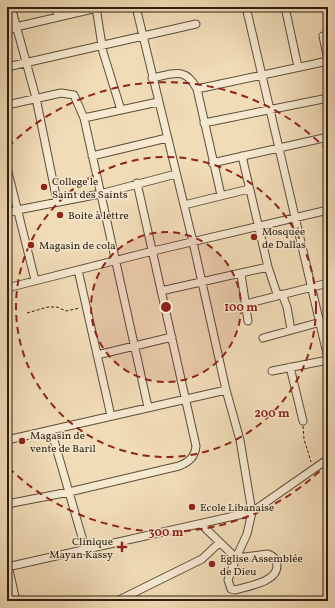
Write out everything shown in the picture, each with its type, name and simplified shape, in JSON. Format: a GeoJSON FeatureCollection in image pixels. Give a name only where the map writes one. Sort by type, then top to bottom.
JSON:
{"type":"FeatureCollection","features":[{"type":"Feature","properties":{"kind":"street"},"geometry":{"type":"LineString","coordinates":[[11,7],[15,27],[36,98],[57,201]]}},
{"type":"Feature","properties":{"kind":"street"},"geometry":{"type":"LineString","coordinates":[[56,7],[58,17]]}},
{"type":"Feature","properties":{"kind":"street"},"geometry":{"type":"LineString","coordinates":[[136,7],[166,138],[193,242],[226,390],[240,440],[252,512],[247,534],[236,558],[228,580],[231,589],[235,590],[267,580],[277,571],[278,563],[274,556],[268,554],[236,558],[202,525]]}},
{"type":"Feature","properties":{"kind":"street"},"geometry":{"type":"LineString","coordinates":[[246,7],[328,359],[272,371]]}},
{"type":"Feature","properties":{"kind":"street"},"geometry":{"type":"LineString","coordinates":[[285,7],[298,68]]}},
{"type":"Feature","properties":{"kind":"street"},"geometry":{"type":"LineString","coordinates":[[7,29],[97,8],[105,62],[114,83],[121,110]]}},
{"type":"Feature","properties":{"kind":"street"},"geometry":{"type":"LineString","coordinates":[[7,67],[102,44],[142,37],[196,24]]}},
{"type":"Feature","properties":{"kind":"street"},"geometry":{"type":"LineString","coordinates":[[197,89],[328,61],[323,36]]}},
{"type":"Feature","properties":{"kind":"street"},"geometry":{"type":"LineString","coordinates":[[152,78],[175,73],[183,73],[189,76],[197,89],[212,163],[221,195]]}},
{"type":"Feature","properties":{"kind":"street"},"geometry":{"type":"LineString","coordinates":[[7,105],[36,98],[68,93],[74,95],[78,102],[84,118],[148,407]]}},
{"type":"Feature","properties":{"kind":"street"},"geometry":{"type":"LineString","coordinates":[[204,124],[328,98]]}},
{"type":"Feature","properties":{"kind":"street"},"geometry":{"type":"LineString","coordinates":[[84,118],[158,102]]}},
{"type":"Feature","properties":{"kind":"street"},"geometry":{"type":"LineString","coordinates":[[212,163],[328,137]]}},
{"type":"Feature","properties":{"kind":"street"},"geometry":{"type":"LineString","coordinates":[[92,156],[166,138]]}},
{"type":"Feature","properties":{"kind":"street"},"geometry":{"type":"LineString","coordinates":[[242,156],[268,267],[287,307],[291,330]]}},
{"type":"Feature","properties":{"kind":"street"},"geometry":{"type":"LineString","coordinates":[[7,172],[35,280]]}},
{"type":"Feature","properties":{"kind":"street"},"geometry":{"type":"LineString","coordinates":[[7,212],[57,201],[100,194],[137,183],[176,174]]}},
{"type":"Feature","properties":{"kind":"street"},"geometry":{"type":"LineString","coordinates":[[7,504],[69,492],[188,462],[195,452],[196,446],[186,399],[137,183]]}},
{"type":"Feature","properties":{"kind":"street"},"geometry":{"type":"LineString","coordinates":[[184,205],[249,189]]}},
{"type":"Feature","properties":{"kind":"street"},"geometry":{"type":"LineString","coordinates":[[7,288],[153,251],[328,210]]}},
{"type":"Feature","properties":{"kind":"street"},"geometry":{"type":"LineString","coordinates":[[161,291],[268,267]]}},
{"type":"Feature","properties":{"kind":"street"},"geometry":{"type":"LineString","coordinates":[[78,270],[111,416]]}},
{"type":"Feature","properties":{"kind":"street"},"geometry":{"type":"LineString","coordinates":[[241,274],[248,321]]}},
{"type":"Feature","properties":{"kind":"street"},"geometry":{"type":"LineString","coordinates":[[246,304],[328,282]]}},
{"type":"Feature","properties":{"kind":"street"},"geometry":{"type":"LineString","coordinates":[[263,338],[328,320]]}},
{"type":"Feature","properties":{"kind":"street"},"geometry":{"type":"LineString","coordinates":[[97,355],[172,336]]}},
{"type":"Feature","properties":{"kind":"street"},"geometry":{"type":"LineString","coordinates":[[290,367],[303,420]]}},
{"type":"Feature","properties":{"kind":"street"},"geometry":{"type":"LineString","coordinates":[[7,440],[226,390]]}},
{"type":"Feature","properties":{"kind":"street"},"geometry":{"type":"LineString","coordinates":[[51,430],[86,551]]}},
{"type":"Feature","properties":{"kind":"street"},"geometry":{"type":"LineString","coordinates":[[16,601],[7,565],[86,551],[202,525],[252,512],[328,459]]}},
{"type":"Feature","properties":{"kind":"street"},"geometry":{"type":"LineString","coordinates":[[117,601],[196,563],[211,552],[219,543]]}},
{"type":"Feature","properties":{"kind":"path"},"geometry":{"type":"LineString","coordinates":[[27,313],[48,306],[66,311],[86,307]]}},
{"type":"Feature","properties":{"kind":"path"},"geometry":{"type":"LineString","coordinates":[[303,420],[304,439],[314,468]]}},
{"type":"Feature","properties":{"kind":"place","name":"College le Saint des Saints"},"geometry":{"type":"Point","coordinates":[44,187]}},
{"type":"Feature","properties":{"kind":"place","name":"Boite à lettre"},"geometry":{"type":"Point","coordinates":[60,215]}},
{"type":"Feature","properties":{"kind":"place","name":"Mosquée de Dallas"},"geometry":{"type":"Point","coordinates":[254,237]}},
{"type":"Feature","properties":{"kind":"place","name":"Magasin de cola"},"geometry":{"type":"Point","coordinates":[31,245]}},
{"type":"Feature","properties":{"kind":"place","name":"Magasin de vente de Baril"},"geometry":{"type":"Point","coordinates":[22,441]}},
{"type":"Feature","properties":{"kind":"place","name":"Ecole Libanaise"},"geometry":{"type":"Point","coordinates":[192,507]}},
{"type":"Feature","properties":{"kind":"place","name":"Clinique Mayan Kassy"},"geometry":{"type":"Point","coordinates":[122,547]}},
{"type":"Feature","properties":{"kind":"place","name":"Eglise Assemblée de Dieu"},"geometry":{"type":"Point","coordinates":[212,564]}}]}
